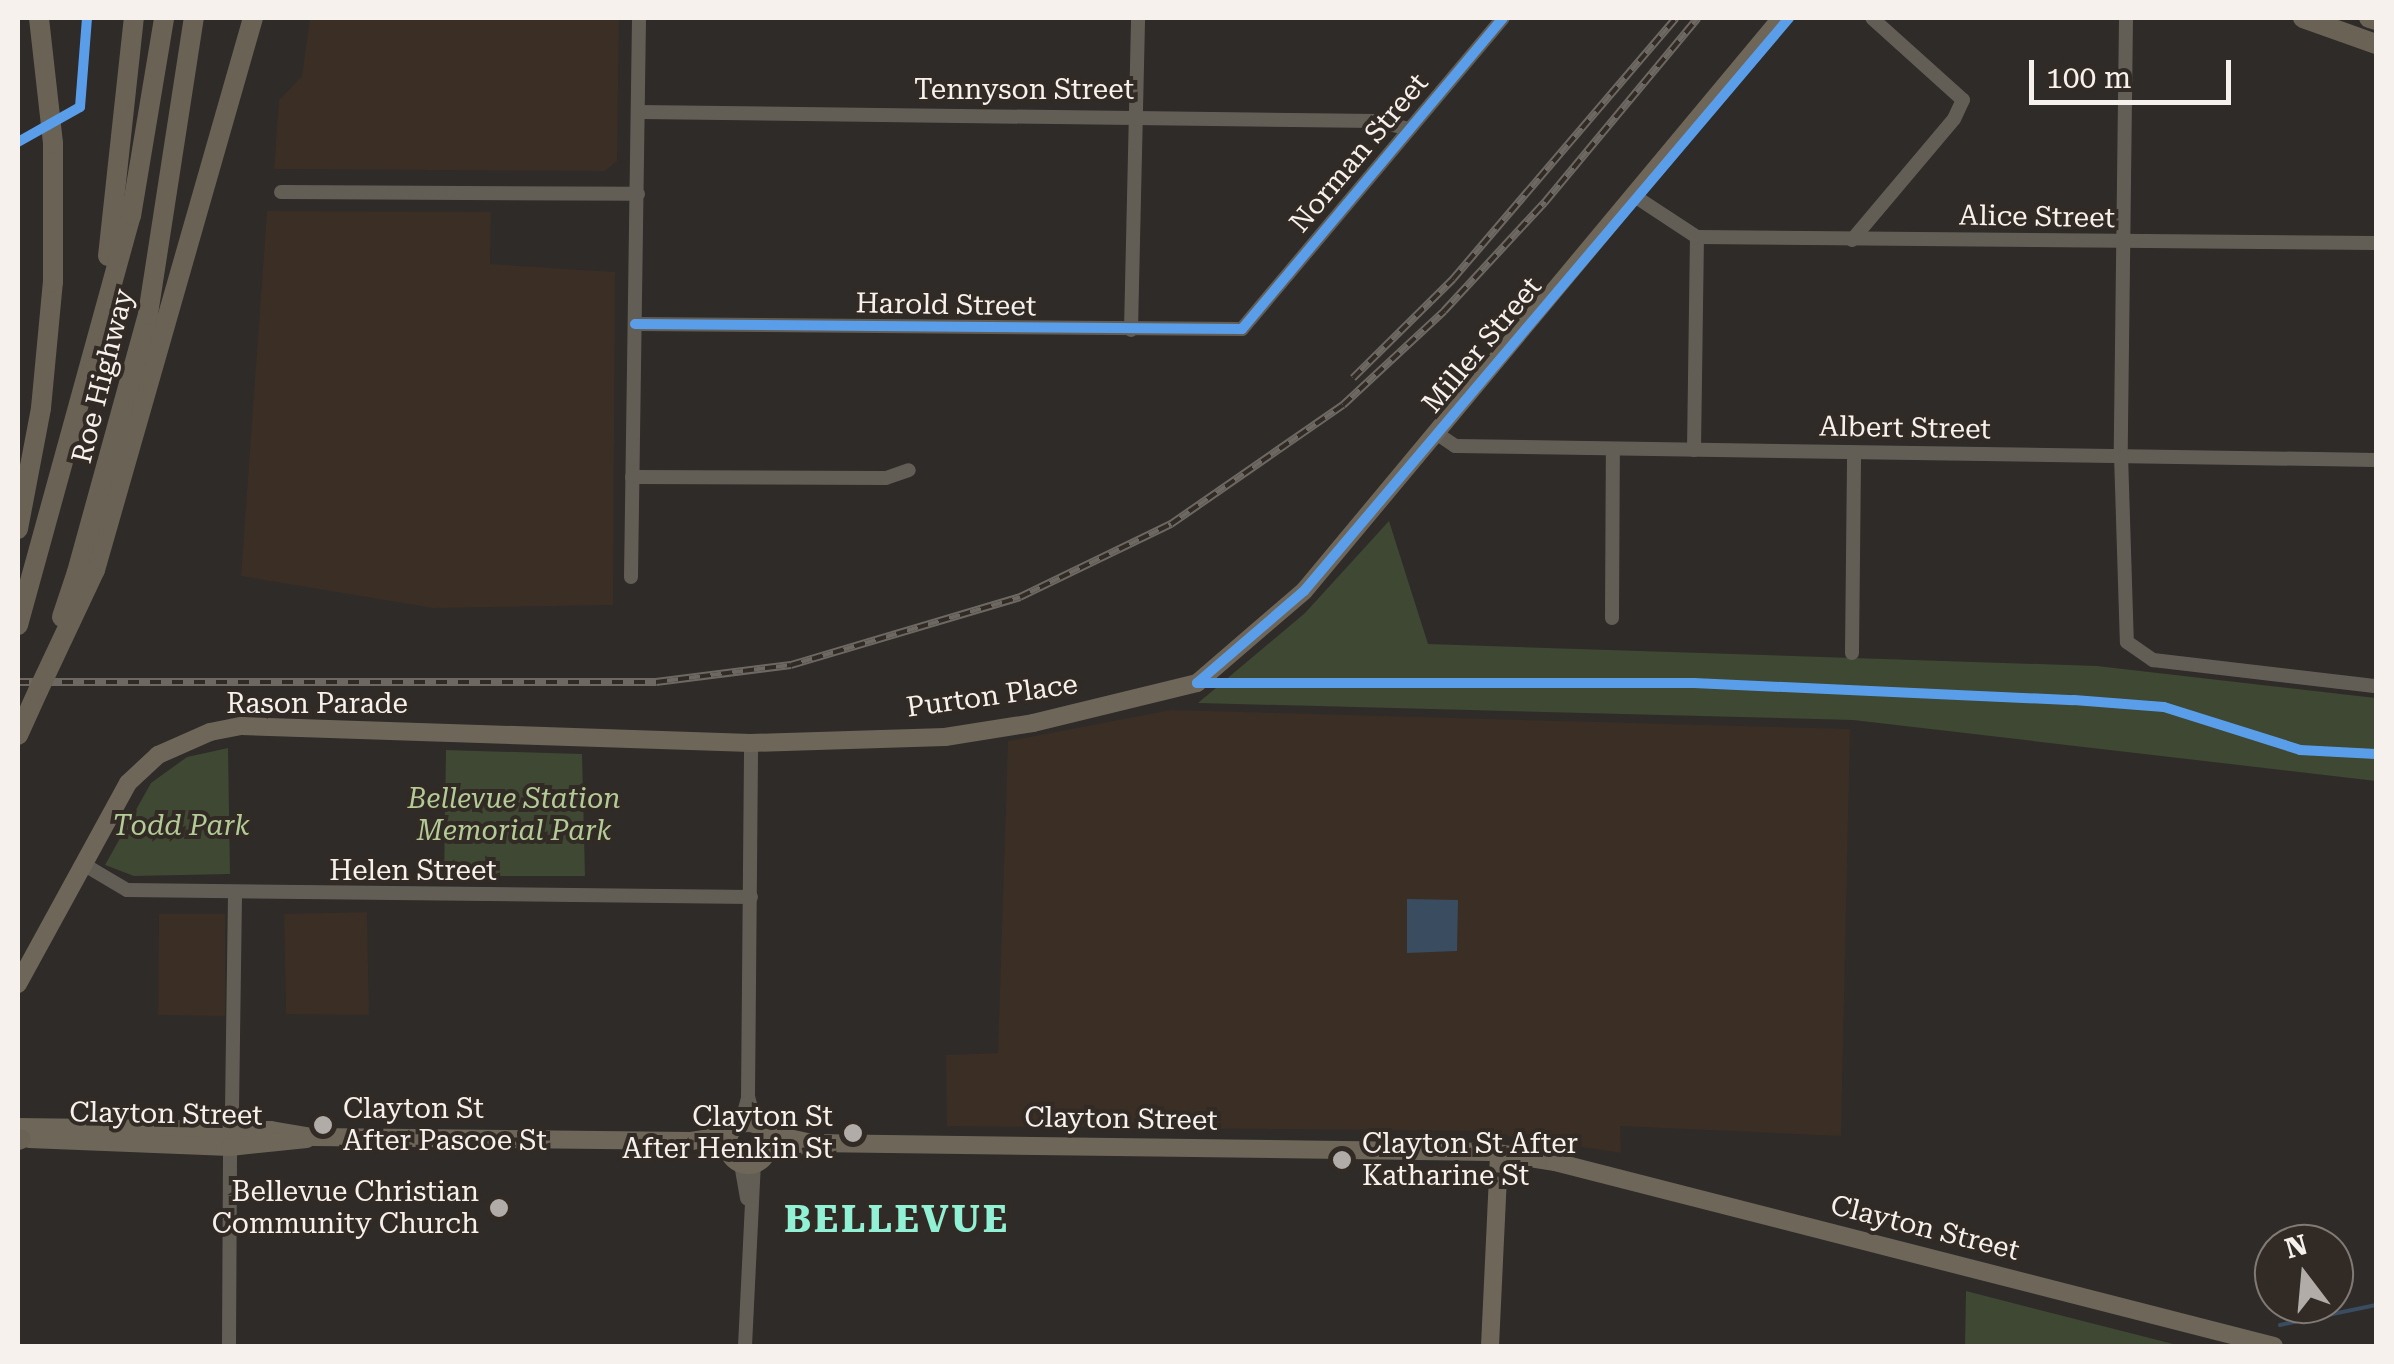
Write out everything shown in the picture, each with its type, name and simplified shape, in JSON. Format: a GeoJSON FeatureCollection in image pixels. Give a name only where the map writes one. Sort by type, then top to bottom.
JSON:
{"type":"FeatureCollection","features":[{"type":"Feature","properties":{"kind":"highway"},"geometry":{"type":"LineString","coordinates":[[18,528],[41,408],[53,282],[53,143],[39,18]]}},
{"type":"Feature","properties":{"kind":"highway"},"geometry":{"type":"LineString","coordinates":[[102,313],[134,18]]}},
{"type":"Feature","properties":{"kind":"highway","name":"Roe Highway"},"geometry":{"type":"LineString","coordinates":[[18,626],[131,216],[164,18]]}},
{"type":"Feature","properties":{"kind":"highway","name":"Roe Highway"},"geometry":{"type":"LineString","coordinates":[[18,735],[86,571],[148,314],[178,151],[194,18]]}},
{"type":"Feature","properties":{"kind":"highway"},"geometry":{"type":"LineString","coordinates":[[86,571],[252,18]]}},
{"type":"Feature","properties":{"kind":"highway"},"geometry":{"type":"LineString","coordinates":[[2304,18],[2376,44]]}},
{"type":"Feature","properties":{"kind":"main road","name":"Miller Street"},"geometry":{"type":"LineString","coordinates":[[1178,690],[1225,661],[1304,591],[1636,197],[1781,18]]}},
{"type":"Feature","properties":{"kind":"main road","name":"Purton Place"},"geometry":{"type":"LineString","coordinates":[[751,742],[944,737],[1178,690]]}},
{"type":"Feature","properties":{"kind":"main road","name":"Rason Parade"},"geometry":{"type":"LineString","coordinates":[[18,984],[128,783],[158,755],[210,732],[242,726],[751,742]]}},
{"type":"Feature","properties":{"kind":"main road","name":"Clayton Street"},"geometry":{"type":"LineString","coordinates":[[18,1136],[227,1133],[748,1144],[1429,1151],[1561,1167],[2274,1346]]}},
{"type":"Feature","properties":{"kind":"main road"},"geometry":{"type":"LineString","coordinates":[[1490,1346],[1495,1158]]}},
{"type":"Feature","properties":{"kind":"street"},"geometry":{"type":"LineString","coordinates":[[631,577],[639,18]]}},
{"type":"Feature","properties":{"kind":"street"},"geometry":{"type":"LineString","coordinates":[[1132,330],[1138,18]]}},
{"type":"Feature","properties":{"kind":"street","name":"Norman Street"},"geometry":{"type":"LineString","coordinates":[[1253,320],[1502,18]]}},
{"type":"Feature","properties":{"kind":"street"},"geometry":{"type":"LineString","coordinates":[[1852,240],[1954,119],[1963,100],[1872,18]]}},
{"type":"Feature","properties":{"kind":"street"},"geometry":{"type":"LineString","coordinates":[[2126,18],[2120,455],[2127,642],[2153,660],[2376,686]]}},
{"type":"Feature","properties":{"kind":"street","name":"Tennyson Street"},"geometry":{"type":"LineString","coordinates":[[638,112],[1377,121],[1408,130]]}},
{"type":"Feature","properties":{"kind":"street"},"geometry":{"type":"LineString","coordinates":[[281,192],[638,194]]}},
{"type":"Feature","properties":{"kind":"street"},"geometry":{"type":"LineString","coordinates":[[1636,197],[1697,237],[1694,450]]}},
{"type":"Feature","properties":{"kind":"street","name":"Alice Street"},"geometry":{"type":"LineString","coordinates":[[1697,237],[2124,244],[2376,243]]}},
{"type":"Feature","properties":{"kind":"street","name":"Harold Street"},"geometry":{"type":"LineString","coordinates":[[636,324],[1238,330],[1253,320]]}},
{"type":"Feature","properties":{"kind":"street","name":"Albert Street"},"geometry":{"type":"LineString","coordinates":[[1436,433],[1455,446],[2376,460]]}},
{"type":"Feature","properties":{"kind":"street"},"geometry":{"type":"LineString","coordinates":[[1612,618],[1613,449]]}},
{"type":"Feature","properties":{"kind":"street"},"geometry":{"type":"LineString","coordinates":[[1852,653],[1854,453]]}},
{"type":"Feature","properties":{"kind":"street"},"geometry":{"type":"LineString","coordinates":[[632,477],[886,478],[909,470]]}},
{"type":"Feature","properties":{"kind":"street"},"geometry":{"type":"LineString","coordinates":[[745,1346],[751,742]]}},
{"type":"Feature","properties":{"kind":"street","name":"Helen Street"},"geometry":{"type":"LineString","coordinates":[[84,864],[127,890],[234,896],[750,897]]}},
{"type":"Feature","properties":{"kind":"street"},"geometry":{"type":"LineString","coordinates":[[226,1346],[234,896]]}},
{"type":"Feature","properties":{"kind":"shaded area"},"geometry":{"type":"Polygon","coordinates":[[[310,18],[619,18],[617,161],[605,171],[274,169],[279,100],[302,76],[310,18]]]}},
{"type":"Feature","properties":{"kind":"shaded area"},"geometry":{"type":"Polygon","coordinates":[[[267,211],[491,212],[490,264],[615,272],[613,605],[433,608],[241,576],[267,211]]]}},
{"type":"Feature","properties":{"kind":"shaded area"},"geometry":{"type":"Polygon","coordinates":[[[1171,710],[1850,729],[1841,1136],[1620,1126],[1621,1153],[1476,1131],[947,1126],[946,1055],[998,1053],[1008,741],[1171,710]]]}},
{"type":"Feature","properties":{"kind":"shaded area"},"geometry":{"type":"Polygon","coordinates":[[[367,912],[369,1015],[286,1014],[284,914],[367,912]]]}},
{"type":"Feature","properties":{"kind":"shaded area"},"geometry":{"type":"Polygon","coordinates":[[[159,914],[225,914],[225,1016],[158,1015],[159,914]]]}},
{"type":"Feature","properties":{"kind":"green space"},"geometry":{"type":"Polygon","coordinates":[[[1389,521],[1428,644],[2097,666],[2376,698],[2376,781],[1853,720],[1198,703],[1305,613],[1389,521]]]}},
{"type":"Feature","properties":{"kind":"green space","name":"Todd Park"},"geometry":{"type":"Polygon","coordinates":[[[228,748],[230,874],[134,876],[105,865],[151,783],[187,757],[228,748]]]}},
{"type":"Feature","properties":{"kind":"green space","name":"Bellevue Station Memorial Park"},"geometry":{"type":"Polygon","coordinates":[[[446,750],[582,754],[585,876],[444,876],[446,750]]]}},
{"type":"Feature","properties":{"kind":"green space"},"geometry":{"type":"Polygon","coordinates":[[[1966,1291],[2181,1346],[1965,1346],[1966,1291]]]}},
{"type":"Feature","properties":{"kind":"water"},"geometry":{"type":"Polygon","coordinates":[[[1407,899],[1458,900],[1457,951],[1407,953],[1407,899]]]}},
{"type":"Feature","properties":{"kind":"waterway"},"geometry":{"type":"LineString","coordinates":[[2280,1325],[2376,1305]]}},
{"type":"Feature","properties":{"kind":"railway"},"geometry":{"type":"LineString","coordinates":[[1353,378],[1453,279],[1676,18]]}},
{"type":"Feature","properties":{"kind":"railway"},"geometry":{"type":"LineString","coordinates":[[18,682],[656,682],[791,665],[1020,597],[1171,524],[1343,405],[1444,311],[1545,202],[1698,18]]}},
{"type":"Feature","properties":{"kind":"cycle path"},"geometry":{"type":"LineString","coordinates":[[18,142],[80,107],[87,18]]}},
{"type":"Feature","properties":{"kind":"cycle path"},"geometry":{"type":"LineString","coordinates":[[635,324],[1242,329],[1503,18]]}},
{"type":"Feature","properties":{"kind":"cycle path"},"geometry":{"type":"LineString","coordinates":[[1197,683],[1304,591],[1789,18]]}},
{"type":"Feature","properties":{"kind":"cycle path"},"geometry":{"type":"LineString","coordinates":[[1197,683],[1694,683],[2074,700],[2164,707],[2300,750],[2376,754]]}},
{"type":"Feature","properties":{"kind":"place","name":"Clayton St After Pascoe St"},"geometry":{"type":"Point","coordinates":[323,1125]}},
{"type":"Feature","properties":{"kind":"place","name":"Clayton St After Henkin St"},"geometry":{"type":"Point","coordinates":[853,1133]}},
{"type":"Feature","properties":{"kind":"place","name":"Clayton St After Katharine St"},"geometry":{"type":"Point","coordinates":[1342,1160]}},
{"type":"Feature","properties":{"kind":"place","name":"Bellevue Christian Community Church"},"geometry":{"type":"Point","coordinates":[499,1208]}},
{"type":"Feature","properties":{"kind":"district","name":"BELLEVUE"},"geometry":{"type":"Point","coordinates":[897,1220]}}]}
